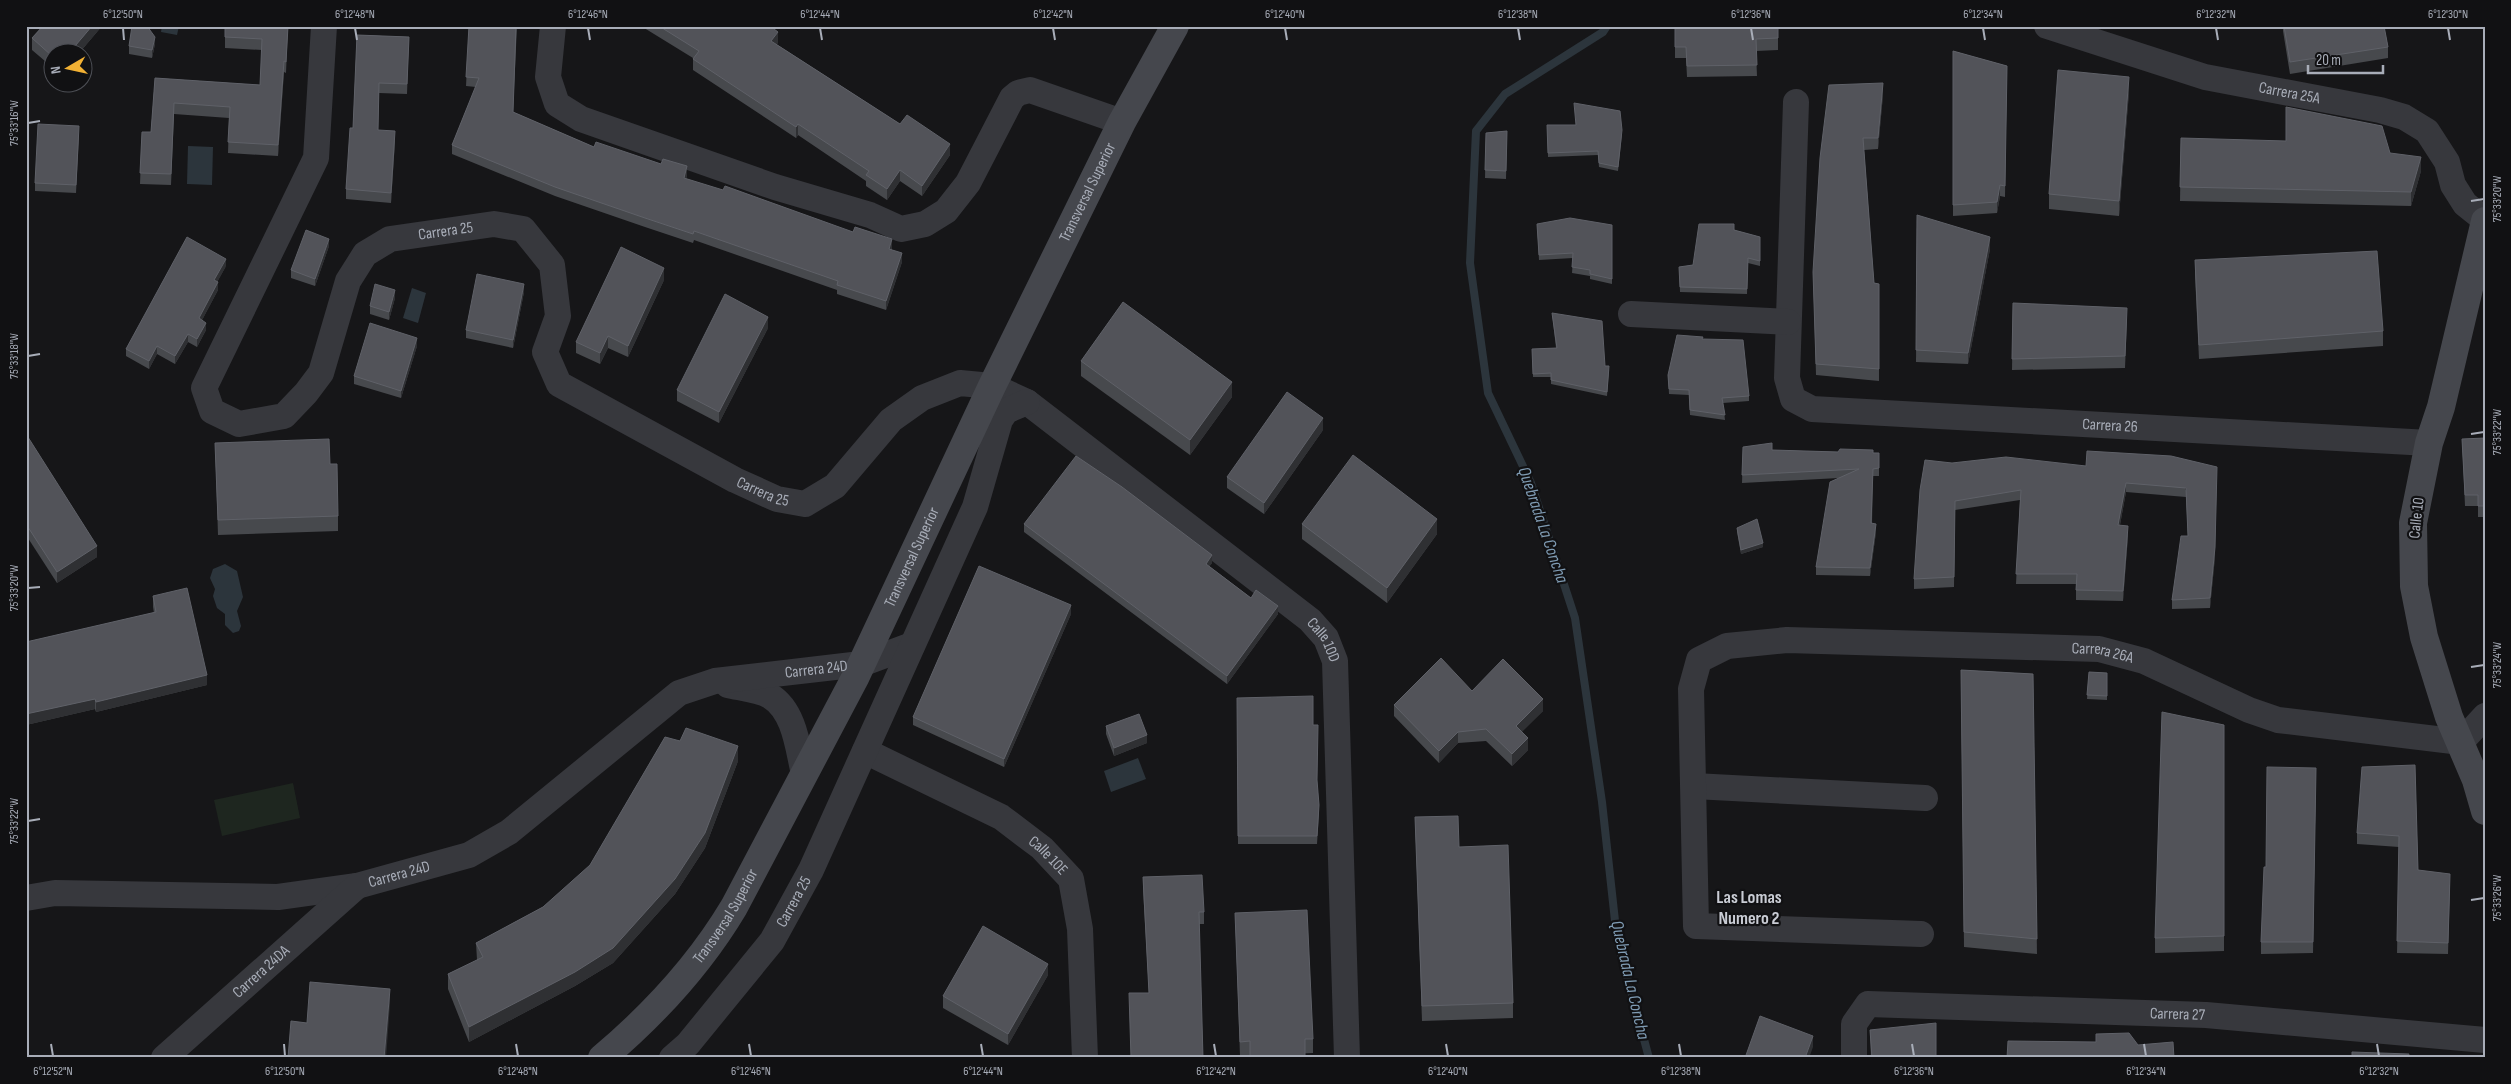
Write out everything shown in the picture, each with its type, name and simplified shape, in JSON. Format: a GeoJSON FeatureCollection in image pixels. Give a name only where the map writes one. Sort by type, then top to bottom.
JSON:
{"type":"FeatureCollection","features":[{"type":"Feature","properties":{"kind":"main road","name":"Transversal Superior"},"geometry":{"type":"LineString","coordinates":[[602,1058],[639,1026],[715,938],[861,664],[992,386],[1122,122],[1175,26]]}},
{"type":"Feature","properties":{"kind":"main road","name":"Calle 10"},"geometry":{"type":"LineString","coordinates":[[2485,220],[2441,407],[2429,443],[2413,523],[2414,586],[2424,636],[2449,718],[2476,780],[2485,811]]}},
{"type":"Feature","properties":{"kind":"street","name":"Carrera 25"},"geometry":{"type":"LineString","coordinates":[[324,26],[316,158],[204,388],[212,411],[239,424],[284,416],[306,393],[321,373],[348,281],[365,254],[390,239],[494,224],[523,229],[552,266],[558,316],[545,352],[560,384],[736,480],[777,499],[805,504],[835,486],[891,420],[922,398],[960,383],[992,386]]}},
{"type":"Feature","properties":{"kind":"street"},"geometry":{"type":"LineString","coordinates":[[553,26],[548,77],[557,104],[581,119],[775,188],[870,215],[901,229],[925,224],[946,211],[968,182],[1012,98],[1018,93],[1030,90],[1122,122]]}},
{"type":"Feature","properties":{"kind":"street","name":"Carrera 25A"},"geometry":{"type":"LineString","coordinates":[[2047,26],[2205,77],[2380,110],[2404,117],[2427,131],[2447,162],[2453,185],[2465,204],[2485,220]]}},
{"type":"Feature","properties":{"kind":"street"},"geometry":{"type":"LineString","coordinates":[[1631,314],[1788,322],[1796,102]]}},
{"type":"Feature","properties":{"kind":"street","name":"Carrera 26"},"geometry":{"type":"LineString","coordinates":[[1788,322],[1787,378],[1793,399],[1812,409],[2429,443]]}},
{"type":"Feature","properties":{"kind":"street","name":"Calle 10D"},"geometry":{"type":"LineString","coordinates":[[992,386],[1027,402],[1310,620],[1326,638],[1335,661],[1347,1058]]}},
{"type":"Feature","properties":{"kind":"street","name":"Carrera 25"},"geometry":{"type":"LineString","coordinates":[[672,1058],[688,1044],[772,941],[811,870],[975,507],[1000,420],[1006,411],[1027,402]]}},
{"type":"Feature","properties":{"kind":"street","name":"Carrera 26A"},"geometry":{"type":"LineString","coordinates":[[1694,786],[1690,689],[1699,660],[1727,646],[1787,640],[2099,649],[2144,661],[2248,710],[2278,720],[2461,742]]}},
{"type":"Feature","properties":{"kind":"street","name":"Carrera 24D"},"geometry":{"type":"LineString","coordinates":[[26,898],[55,894],[278,897],[357,886],[469,855],[509,832],[679,693],[715,681],[861,664],[912,645]]}},
{"type":"Feature","properties":{"kind":"street","name":"Carrera 24D"},"geometry":{"type":"LineString","coordinates":[[715,681],[770,696],[782,708],[791,724],[804,774]]}},
{"type":"Feature","properties":{"kind":"street"},"geometry":{"type":"LineString","coordinates":[[2461,742],[2485,716]]}},
{"type":"Feature","properties":{"kind":"street","name":"Calle 10E"},"geometry":{"type":"LineString","coordinates":[[865,751],[1001,818],[1042,848],[1071,879],[1080,929],[1085,1058]]}},
{"type":"Feature","properties":{"kind":"street"},"geometry":{"type":"LineString","coordinates":[[1921,934],[1696,926],[1694,786],[1925,798]]}},
{"type":"Feature","properties":{"kind":"street","name":"Carrera 24DA"},"geometry":{"type":"LineString","coordinates":[[164,1058],[357,886]]}},
{"type":"Feature","properties":{"kind":"street","name":"Carrera 27"},"geometry":{"type":"LineString","coordinates":[[1854,1058],[1854,1024],[1868,1004],[2206,1015],[2485,1040]]}},
{"type":"Feature","properties":{"kind":"shaded area"},"geometry":{"type":"Polygon","coordinates":[[[162,26],[179,26],[177,35],[161,32],[162,26]]]}},
{"type":"Feature","properties":{"kind":"shaded area"},"geometry":{"type":"Polygon","coordinates":[[[188,146],[213,147],[212,185],[187,184],[188,146]]]}},
{"type":"Feature","properties":{"kind":"shaded area"},"geometry":{"type":"Polygon","coordinates":[[[412,288],[426,293],[418,323],[403,318],[412,288]]]}},
{"type":"Feature","properties":{"kind":"shaded area"},"geometry":{"type":"Polygon","coordinates":[[[225,564],[237,571],[243,597],[237,611],[241,626],[239,631],[233,633],[225,625],[225,614],[217,608],[213,596],[215,589],[210,578],[213,569],[225,564]]]}},
{"type":"Feature","properties":{"kind":"shaded area"},"geometry":{"type":"Polygon","coordinates":[[[1138,758],[1146,779],[1111,792],[1104,771],[1138,758]]]}},
{"type":"Feature","properties":{"kind":"shaded area"},"geometry":{"type":"Polygon","coordinates":[[[293,783],[300,818],[222,836],[214,800],[293,783]]]}},
{"type":"Feature","properties":{"kind":"building"},"geometry":{"type":"Polygon","coordinates":[[[43,26],[92,26],[78,42],[42,42],[42,47],[32,38],[43,26]]]}},
{"type":"Feature","properties":{"kind":"building"},"geometry":{"type":"Polygon","coordinates":[[[132,26],[147,26],[155,37],[152,50],[129,46],[132,26]]]}},
{"type":"Feature","properties":{"kind":"building"},"geometry":{"type":"Polygon","coordinates":[[[225,26],[288,26],[278,145],[228,142],[230,107],[174,103],[171,174],[140,173],[142,132],[151,132],[155,78],[260,85],[262,39],[225,37],[225,26]]]}},
{"type":"Feature","properties":{"kind":"building"},"geometry":{"type":"Polygon","coordinates":[[[469,26],[516,26],[513,112],[594,147],[596,142],[661,164],[663,159],[687,166],[684,178],[723,190],[725,186],[853,232],[855,227],[892,239],[889,249],[902,253],[886,301],[837,285],[838,281],[694,231],[693,234],[555,187],[452,145],[479,78],[466,77],[469,26]]]}},
{"type":"Feature","properties":{"kind":"building"},"geometry":{"type":"Polygon","coordinates":[[[659,26],[770,26],[778,32],[771,41],[900,124],[907,115],[950,144],[922,186],[900,170],[887,189],[866,175],[869,171],[798,124],[796,127],[693,59],[699,51],[659,26]]]}},
{"type":"Feature","properties":{"kind":"building"},"geometry":{"type":"Polygon","coordinates":[[[1675,26],[1778,26],[1778,38],[1756,39],[1757,65],[1687,66],[1686,47],[1675,47],[1675,26]]]}},
{"type":"Feature","properties":{"kind":"building"},"geometry":{"type":"Polygon","coordinates":[[[2284,26],[2384,26],[2388,47],[2290,62],[2284,26]]]}},
{"type":"Feature","properties":{"kind":"building"},"geometry":{"type":"Polygon","coordinates":[[[357,35],[409,37],[407,84],[379,83],[378,130],[395,131],[391,193],[346,189],[350,128],[353,128],[357,35]]]}},
{"type":"Feature","properties":{"kind":"building"},"geometry":{"type":"Polygon","coordinates":[[[1953,51],[2007,66],[2005,186],[2000,185],[1997,202],[1953,205],[1953,51]]]}},
{"type":"Feature","properties":{"kind":"building"},"geometry":{"type":"Polygon","coordinates":[[[2058,70],[2129,77],[2119,201],[2049,194],[2058,70]]]}},
{"type":"Feature","properties":{"kind":"building"},"geometry":{"type":"Polygon","coordinates":[[[1883,83],[1878,138],[1863,138],[1874,283],[1879,284],[1879,369],[1816,364],[1813,272],[1820,158],[1829,85],[1883,83]]]}},
{"type":"Feature","properties":{"kind":"building"},"geometry":{"type":"Polygon","coordinates":[[[1574,103],[1620,111],[1622,130],[1618,167],[1599,163],[1598,151],[1548,153],[1547,125],[1576,125],[1574,103]]]}},
{"type":"Feature","properties":{"kind":"building"},"geometry":{"type":"Polygon","coordinates":[[[2286,107],[2382,126],[2390,153],[2421,157],[2411,192],[2180,187],[2181,138],[2286,141],[2286,107]]]}},
{"type":"Feature","properties":{"kind":"building"},"geometry":{"type":"Polygon","coordinates":[[[38,124],[79,126],[76,185],[35,183],[38,124]]]}},
{"type":"Feature","properties":{"kind":"building"},"geometry":{"type":"Polygon","coordinates":[[[1507,131],[1506,171],[1485,170],[1486,133],[1507,131]]]}},
{"type":"Feature","properties":{"kind":"building"},"geometry":{"type":"Polygon","coordinates":[[[1917,215],[1990,237],[1968,353],[1916,350],[1917,215]]]}},
{"type":"Feature","properties":{"kind":"building"},"geometry":{"type":"Polygon","coordinates":[[[1570,218],[1612,225],[1612,279],[1590,274],[1590,270],[1572,267],[1573,253],[1539,255],[1537,224],[1570,218]]]}},
{"type":"Feature","properties":{"kind":"building"},"geometry":{"type":"Polygon","coordinates":[[[1699,224],[1734,224],[1734,230],[1760,237],[1760,261],[1748,258],[1747,289],[1680,287],[1679,267],[1693,265],[1699,224]]]}},
{"type":"Feature","properties":{"kind":"building"},"geometry":{"type":"Polygon","coordinates":[[[306,230],[329,239],[315,279],[291,270],[306,230]]]}},
{"type":"Feature","properties":{"kind":"building"},"geometry":{"type":"Polygon","coordinates":[[[187,237],[226,259],[214,280],[218,282],[199,318],[206,323],[197,339],[188,334],[175,356],[157,346],[149,361],[126,349],[187,237]]]}},
{"type":"Feature","properties":{"kind":"building"},"geometry":{"type":"Polygon","coordinates":[[[621,247],[664,268],[628,346],[608,336],[600,353],[576,342],[621,247]]]}},
{"type":"Feature","properties":{"kind":"building"},"geometry":{"type":"Polygon","coordinates":[[[2377,251],[2383,331],[2199,345],[2195,260],[2377,251]]]}},
{"type":"Feature","properties":{"kind":"building"},"geometry":{"type":"Polygon","coordinates":[[[477,274],[524,284],[513,340],[466,330],[477,274]]]}},
{"type":"Feature","properties":{"kind":"building"},"geometry":{"type":"Polygon","coordinates":[[[375,284],[395,290],[389,312],[370,306],[375,284]]]}},
{"type":"Feature","properties":{"kind":"building"},"geometry":{"type":"Polygon","coordinates":[[[725,294],[768,317],[719,412],[677,390],[725,294]]]}},
{"type":"Feature","properties":{"kind":"building"},"geometry":{"type":"Polygon","coordinates":[[[1123,302],[1232,382],[1190,440],[1081,361],[1123,302]]]}},
{"type":"Feature","properties":{"kind":"building"},"geometry":{"type":"Polygon","coordinates":[[[2013,303],[2127,308],[2125,356],[2012,359],[2013,303]]]}},
{"type":"Feature","properties":{"kind":"building"},"geometry":{"type":"Polygon","coordinates":[[[1552,313],[1602,321],[1605,366],[1609,366],[1607,392],[1551,380],[1551,373],[1533,374],[1532,349],[1557,348],[1552,313]]]}},
{"type":"Feature","properties":{"kind":"building"},"geometry":{"type":"Polygon","coordinates":[[[370,323],[417,338],[401,391],[354,376],[370,323]]]}},
{"type":"Feature","properties":{"kind":"building"},"geometry":{"type":"Polygon","coordinates":[[[1677,335],[1703,337],[1702,339],[1743,340],[1749,396],[1722,398],[1725,415],[1690,410],[1689,390],[1669,389],[1668,375],[1677,335]]]}},
{"type":"Feature","properties":{"kind":"building"},"geometry":{"type":"Polygon","coordinates":[[[1287,392],[1323,418],[1264,503],[1227,477],[1287,392]]]}},
{"type":"Feature","properties":{"kind":"building"},"geometry":{"type":"Polygon","coordinates":[[[26,434],[97,546],[57,572],[26,524],[26,434]]]}},
{"type":"Feature","properties":{"kind":"building"},"geometry":{"type":"Polygon","coordinates":[[[2485,438],[2485,506],[2478,506],[2478,495],[2465,495],[2462,439],[2485,438]]]}},
{"type":"Feature","properties":{"kind":"building"},"geometry":{"type":"Polygon","coordinates":[[[329,439],[330,464],[337,464],[338,516],[218,520],[215,443],[329,439]]]}},
{"type":"Feature","properties":{"kind":"building"},"geometry":{"type":"Polygon","coordinates":[[[1772,443],[1772,450],[1838,452],[1840,449],[1873,450],[1873,453],[1879,453],[1879,468],[1873,469],[1871,523],[1876,524],[1870,568],[1816,567],[1830,482],[1859,469],[1742,475],[1743,447],[1772,443]]]}},
{"type":"Feature","properties":{"kind":"building"},"geometry":{"type":"Polygon","coordinates":[[[2087,451],[2171,456],[2217,467],[2215,547],[2210,598],[2172,600],[2181,536],[2188,536],[2186,488],[2126,483],[2118,525],[2128,526],[2123,591],[2076,590],[2077,574],[2016,574],[2021,490],[1955,501],[1954,577],[1914,579],[1920,490],[1925,460],[1952,463],[2006,457],[2086,466],[2087,451]]]}},
{"type":"Feature","properties":{"kind":"building"},"geometry":{"type":"Polygon","coordinates":[[[1353,455],[1437,519],[1387,588],[1302,524],[1353,455]]]}},
{"type":"Feature","properties":{"kind":"building"},"geometry":{"type":"Polygon","coordinates":[[[1076,456],[1122,487],[1212,555],[1206,564],[1251,598],[1256,590],[1278,606],[1227,676],[1024,524],[1076,456]]]}},
{"type":"Feature","properties":{"kind":"building"},"geometry":{"type":"Polygon","coordinates":[[[1757,519],[1763,543],[1741,550],[1737,528],[1757,519]]]}},
{"type":"Feature","properties":{"kind":"building"},"geometry":{"type":"Polygon","coordinates":[[[979,566],[1071,605],[1004,759],[913,717],[979,566]]]}},
{"type":"Feature","properties":{"kind":"building"},"geometry":{"type":"Polygon","coordinates":[[[187,588],[207,675],[96,702],[95,699],[26,714],[26,642],[156,612],[153,596],[187,588]]]}},
{"type":"Feature","properties":{"kind":"building"},"geometry":{"type":"Polygon","coordinates":[[[1441,658],[1472,691],[1503,659],[1543,699],[1516,726],[1528,738],[1512,754],[1486,729],[1458,732],[1439,751],[1394,705],[1441,658]]]}},
{"type":"Feature","properties":{"kind":"building"},"geometry":{"type":"Polygon","coordinates":[[[1961,670],[2033,674],[2037,939],[1964,932],[1961,670]]]}},
{"type":"Feature","properties":{"kind":"building"},"geometry":{"type":"Polygon","coordinates":[[[2089,672],[2107,673],[2107,696],[2087,695],[2089,672]]]}},
{"type":"Feature","properties":{"kind":"building"},"geometry":{"type":"Polygon","coordinates":[[[1313,696],[1313,725],[1318,725],[1317,780],[1319,805],[1317,836],[1238,836],[1237,698],[1313,696]]]}},
{"type":"Feature","properties":{"kind":"building"},"geometry":{"type":"Polygon","coordinates":[[[2162,712],[2224,725],[2224,936],[2155,938],[2162,712]]]}},
{"type":"Feature","properties":{"kind":"building"},"geometry":{"type":"Polygon","coordinates":[[[1139,714],[1147,735],[1114,748],[1106,726],[1139,714]]]}},
{"type":"Feature","properties":{"kind":"building"},"geometry":{"type":"Polygon","coordinates":[[[686,728],[738,746],[705,833],[675,879],[613,948],[575,972],[469,1027],[448,974],[483,957],[476,943],[543,907],[590,865],[665,737],[680,741],[686,728]]]}},
{"type":"Feature","properties":{"kind":"building"},"geometry":{"type":"Polygon","coordinates":[[[2415,765],[2418,870],[2450,874],[2448,943],[2397,941],[2399,836],[2357,833],[2362,767],[2415,765]]]}},
{"type":"Feature","properties":{"kind":"building"},"geometry":{"type":"Polygon","coordinates":[[[2267,767],[2316,768],[2313,942],[2261,942],[2264,867],[2266,867],[2267,767]]]}},
{"type":"Feature","properties":{"kind":"building"},"geometry":{"type":"Polygon","coordinates":[[[1458,816],[1459,847],[1508,845],[1513,1003],[1422,1006],[1415,817],[1458,816]]]}},
{"type":"Feature","properties":{"kind":"building"},"geometry":{"type":"Polygon","coordinates":[[[1202,875],[1204,912],[1199,912],[1203,1058],[1131,1058],[1129,993],[1149,993],[1143,877],[1202,875]]]}},
{"type":"Feature","properties":{"kind":"building"},"geometry":{"type":"Polygon","coordinates":[[[1307,910],[1313,1039],[1305,1039],[1305,1058],[1250,1058],[1250,1041],[1240,1042],[1235,913],[1307,910]]]}},
{"type":"Feature","properties":{"kind":"building"},"geometry":{"type":"Polygon","coordinates":[[[983,926],[1048,964],[1008,1034],[943,996],[983,926]]]}},
{"type":"Feature","properties":{"kind":"building"},"geometry":{"type":"Polygon","coordinates":[[[310,982],[390,989],[384,1058],[288,1058],[291,1021],[307,1023],[310,982]]]}},
{"type":"Feature","properties":{"kind":"building"},"geometry":{"type":"Polygon","coordinates":[[[1760,1016],[1813,1036],[1805,1058],[1745,1058],[1760,1016]]]}},
{"type":"Feature","properties":{"kind":"building"},"geometry":{"type":"Polygon","coordinates":[[[1936,1023],[1936,1058],[1872,1058],[1870,1030],[1936,1023]]]}},
{"type":"Feature","properties":{"kind":"building"},"geometry":{"type":"Polygon","coordinates":[[[2129,1033],[2138,1045],[2173,1042],[2174,1058],[2007,1058],[2008,1041],[2096,1042],[2096,1034],[2129,1033]]]}},
{"type":"Feature","properties":{"kind":"building"},"geometry":{"type":"Polygon","coordinates":[[[2352,1052],[2409,1054],[2408,1058],[2352,1058],[2352,1052]]]}},
{"type":"Feature","properties":{"kind":"building"},"geometry":{"type":"Polygon","coordinates":[[[215,1057],[254,1058],[214,1058],[215,1057]]]}},
{"type":"Feature","properties":{"kind":"waterway","name":"Quebrada La Concha"},"geometry":{"type":"LineString","coordinates":[[1607,26],[1603,32],[1505,94],[1476,131],[1470,263],[1488,393],[1531,483],[1575,618],[1602,802],[1617,939],[1649,1058]]}},
{"type":"Feature","properties":{"kind":"district","name":"Las Lomas Numero 2"},"geometry":{"type":"Point","coordinates":[1749,908]}}]}
